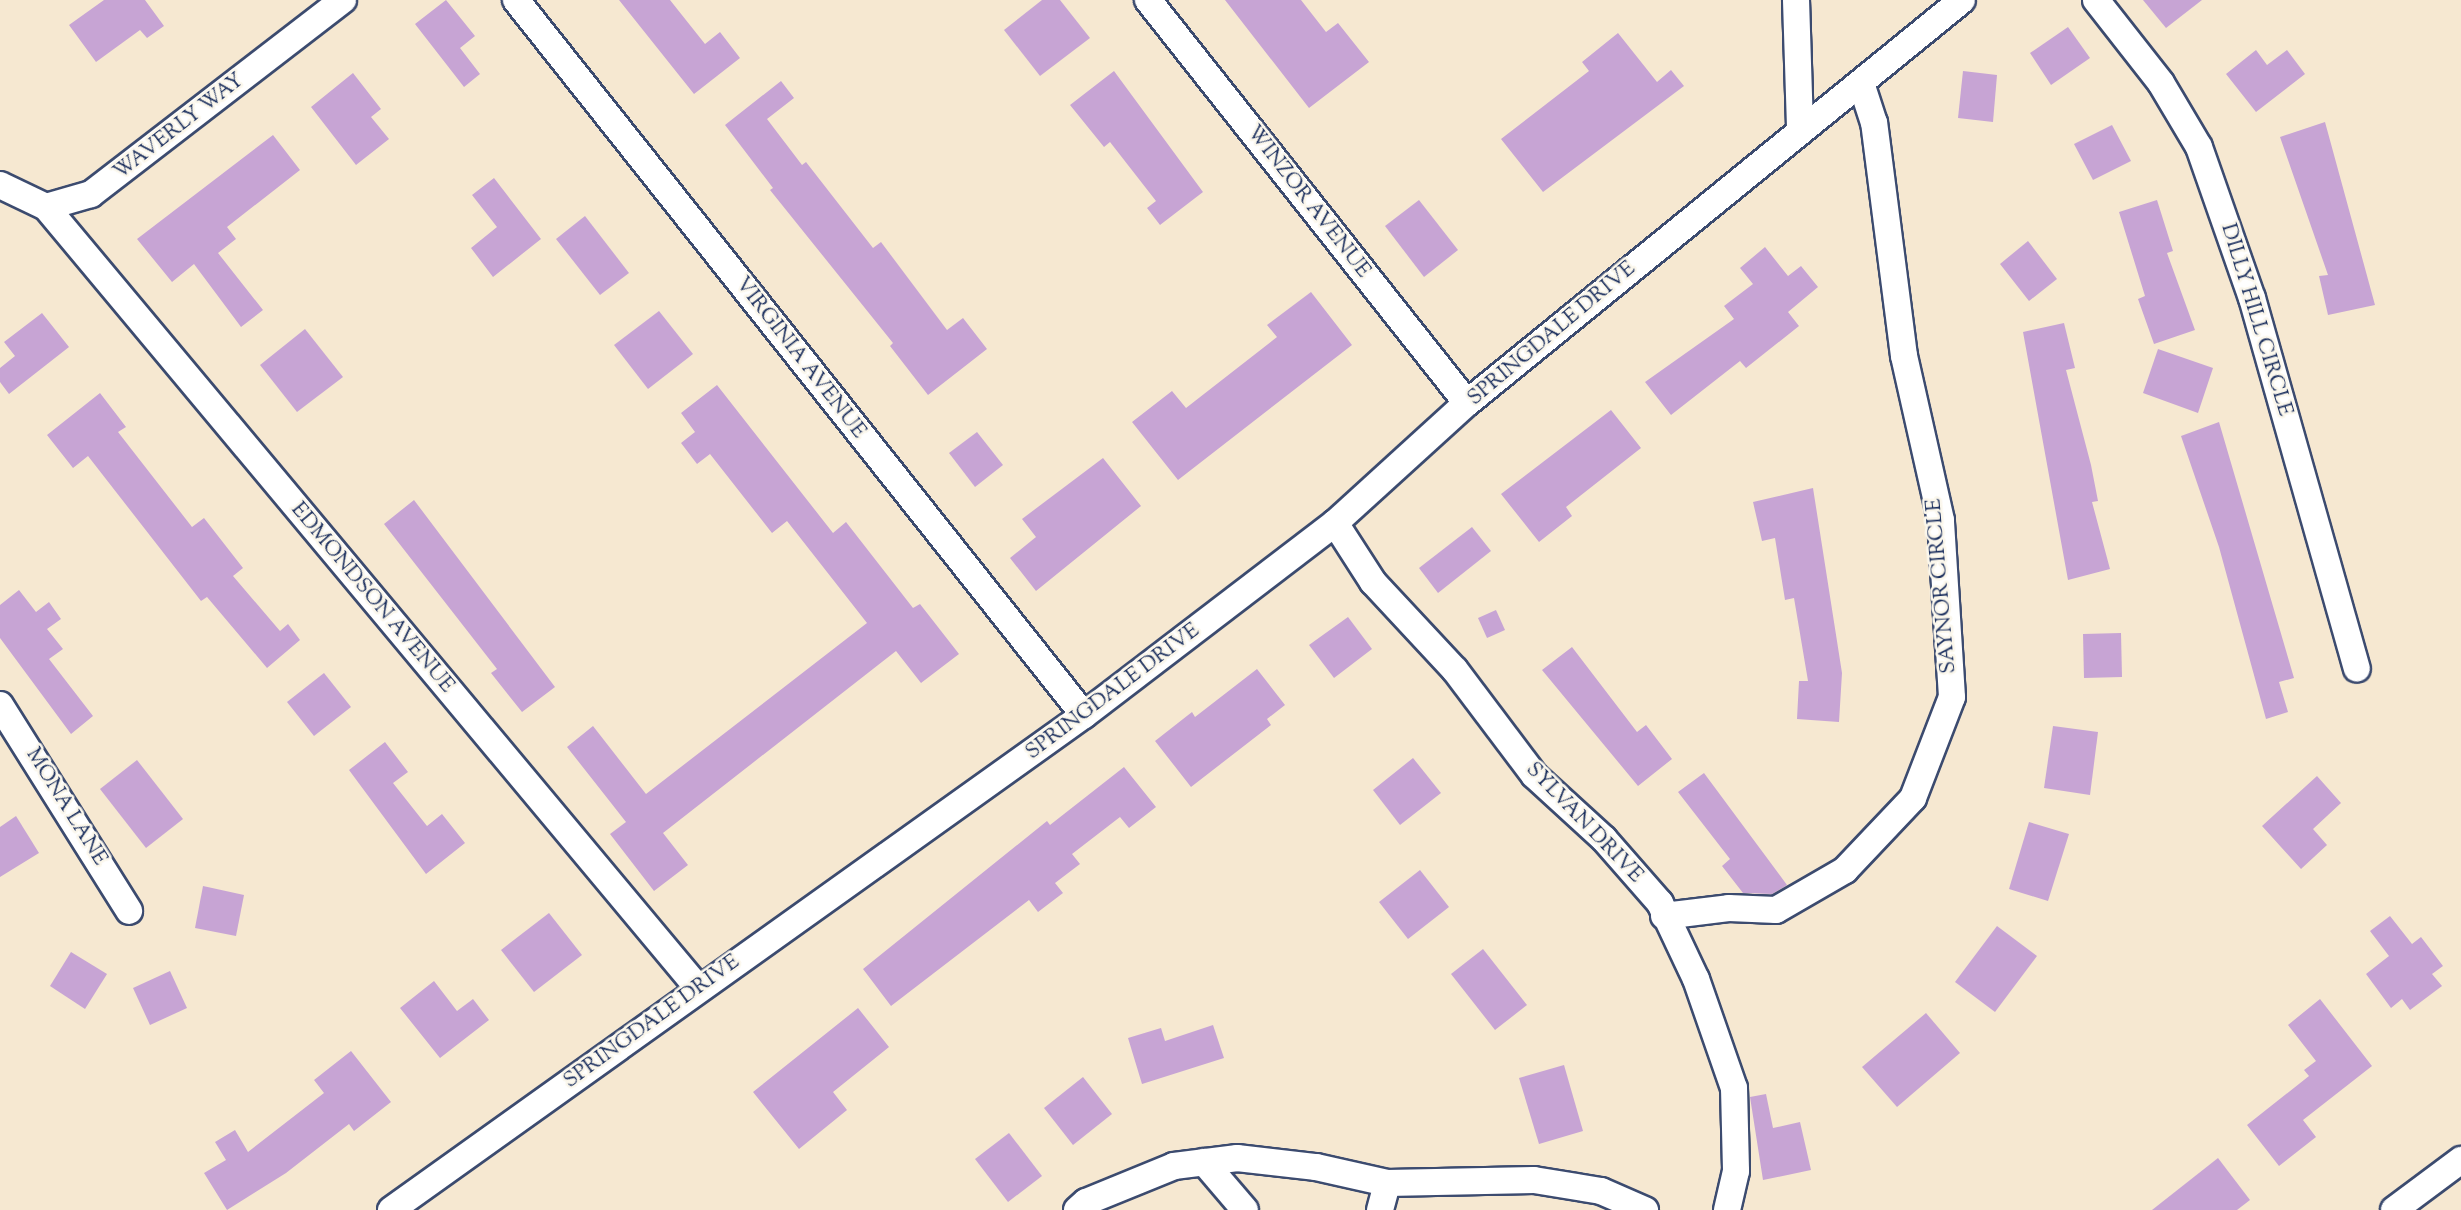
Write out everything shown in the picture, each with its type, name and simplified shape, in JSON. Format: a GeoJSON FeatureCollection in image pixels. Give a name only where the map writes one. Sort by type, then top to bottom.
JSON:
{"type":"FeatureCollection","features":[{"type":"Feature","properties":{"kind":"street","name":"WAVERLY WAY"},"geometry":{"type":"LineString","coordinates":[[46,207],[91,194],[343,0]]}},
{"type":"Feature","properties":{"kind":"street","name":"VIRGINIA AVENUE"},"geometry":{"type":"LineString","coordinates":[[516,0],[1084,715]]}},
{"type":"Feature","properties":{"kind":"street","name":"WINZOR AVENUE"},"geometry":{"type":"LineString","coordinates":[[1148,0],[1467,403]]}},
{"type":"Feature","properties":{"kind":"street"},"geometry":{"type":"LineString","coordinates":[[1796,0],[1800,129]]}},
{"type":"Feature","properties":{"kind":"street","name":"SPRINGDALE DRIVE"},"geometry":{"type":"LineString","coordinates":[[391,1210],[698,988],[1084,715],[1335,523],[1467,403],[1800,129],[1962,0]]}},
{"type":"Feature","properties":{"kind":"street","name":"DILLY HILL CIRCLE"},"geometry":{"type":"LineString","coordinates":[[2096,0],[2161,83],[2199,147],[2252,298],[2357,668]]}},
{"type":"Feature","properties":{"kind":"street","name":"SAYNOR CIRCLE"},"geometry":{"type":"LineString","coordinates":[[1664,916],[1729,908],[1776,910],[1845,870],[1913,798],[1952,697],[1941,520],[1904,356],[1874,123],[1861,83]]}},
{"type":"Feature","properties":{"kind":"street"},"geometry":{"type":"LineString","coordinates":[[0,185],[46,207]]}},
{"type":"Feature","properties":{"kind":"street","name":"EDMONDSON AVENUE"},"geometry":{"type":"LineString","coordinates":[[46,207],[698,988]]}},
{"type":"Feature","properties":{"kind":"street","name":"SYLVAN DRIVE"},"geometry":{"type":"LineString","coordinates":[[1335,523],[1373,582],[1455,670],[1534,775],[1604,839],[1660,903],[1696,979],[1734,1088],[1736,1171],[1727,1210]]}},
{"type":"Feature","properties":{"kind":"street","name":"MONA LANE"},"geometry":{"type":"LineString","coordinates":[[0,705],[130,911]]}},
{"type":"Feature","properties":{"kind":"street"},"geometry":{"type":"LineString","coordinates":[[1077,1210],[1086,1202],[1174,1166],[1237,1158],[1316,1167],[1387,1183],[1534,1180],[1601,1191],[1645,1210]]}},
{"type":"Feature","properties":{"kind":"street"},"geometry":{"type":"LineString","coordinates":[[2394,1210],[2461,1160]]}},
{"type":"Feature","properties":{"kind":"street"},"geometry":{"type":"LineString","coordinates":[[1205,1162],[1245,1210]]}},
{"type":"Feature","properties":{"kind":"street"},"geometry":{"type":"LineString","coordinates":[[1380,1210],[1387,1183]]}},
{"type":"Feature","properties":{"kind":"building"},"geometry":{"type":"Polygon","coordinates":[[[104,0],[145,0],[164,26],[147,38],[140,30],[96,62],[69,25],[104,0]]]}},
{"type":"Feature","properties":{"kind":"building"},"geometry":{"type":"Polygon","coordinates":[[[446,0],[475,36],[460,48],[480,74],[464,87],[415,24],[446,0]]]}},
{"type":"Feature","properties":{"kind":"building"},"geometry":{"type":"Polygon","coordinates":[[[619,0],[670,0],[705,44],[720,32],[740,58],[694,94],[619,0]]]}},
{"type":"Feature","properties":{"kind":"building"},"geometry":{"type":"Polygon","coordinates":[[[1042,0],[1060,0],[1090,38],[1040,76],[1004,30],[1042,0]]]}},
{"type":"Feature","properties":{"kind":"building"},"geometry":{"type":"Polygon","coordinates":[[[1225,0],[1301,0],[1326,32],[1338,23],[1369,62],[1309,108],[1225,0]]]}},
{"type":"Feature","properties":{"kind":"building"},"geometry":{"type":"Polygon","coordinates":[[[2143,0],[2202,0],[2166,28],[2143,0]]]}},
{"type":"Feature","properties":{"kind":"building"},"geometry":{"type":"Polygon","coordinates":[[[2068,27],[2090,58],[2051,85],[2030,53],[2068,27]]]}},
{"type":"Feature","properties":{"kind":"building"},"geometry":{"type":"Polygon","coordinates":[[[1618,33],[1657,82],[1671,70],[1684,86],[1543,192],[1501,139],[1589,71],[1582,62],[1618,33]]]}},
{"type":"Feature","properties":{"kind":"building"},"geometry":{"type":"Polygon","coordinates":[[[2256,50],[2267,65],[2287,50],[2305,74],[2256,112],[2226,74],[2256,50]]]}},
{"type":"Feature","properties":{"kind":"building"},"geometry":{"type":"Polygon","coordinates":[[[1114,71],[1203,192],[1160,225],[1147,208],[1156,201],[1110,142],[1104,147],[1070,105],[1114,71]]]}},
{"type":"Feature","properties":{"kind":"building"},"geometry":{"type":"Polygon","coordinates":[[[1963,71],[1997,75],[1993,122],[1958,118],[1963,71]]]}},
{"type":"Feature","properties":{"kind":"building"},"geometry":{"type":"Polygon","coordinates":[[[353,73],[381,109],[371,117],[389,139],[356,165],[311,107],[353,73]]]}},
{"type":"Feature","properties":{"kind":"building"},"geometry":{"type":"Polygon","coordinates":[[[781,81],[794,98],[767,119],[802,165],[806,162],[873,248],[881,242],[947,330],[963,318],[987,349],[928,395],[890,346],[893,343],[770,190],[773,188],[725,125],[781,81]]]}},
{"type":"Feature","properties":{"kind":"building"},"geometry":{"type":"Polygon","coordinates":[[[2325,122],[2375,305],[2328,315],[2319,276],[2328,275],[2280,137],[2325,122]]]}},
{"type":"Feature","properties":{"kind":"building"},"geometry":{"type":"Polygon","coordinates":[[[2112,125],[2131,161],[2093,180],[2074,144],[2112,125]]]}},
{"type":"Feature","properties":{"kind":"building"},"geometry":{"type":"Polygon","coordinates":[[[273,135],[300,170],[227,227],[236,239],[218,253],[263,310],[241,327],[194,264],[172,282],[137,239],[273,135]]]}},
{"type":"Feature","properties":{"kind":"building"},"geometry":{"type":"Polygon","coordinates":[[[494,178],[541,239],[493,277],[471,248],[497,227],[472,195],[494,178]]]}},
{"type":"Feature","properties":{"kind":"building"},"geometry":{"type":"Polygon","coordinates":[[[1419,200],[1458,250],[1424,277],[1385,226],[1419,200]]]}},
{"type":"Feature","properties":{"kind":"building"},"geometry":{"type":"Polygon","coordinates":[[[2157,200],[2173,251],[2167,253],[2195,330],[2154,344],[2138,299],[2145,296],[2119,212],[2157,200]]]}},
{"type":"Feature","properties":{"kind":"building"},"geometry":{"type":"Polygon","coordinates":[[[585,216],[629,273],[600,295],[556,239],[585,216]]]}},
{"type":"Feature","properties":{"kind":"building"},"geometry":{"type":"Polygon","coordinates":[[[2028,241],[2057,279],[2029,301],[2000,264],[2028,241]]]}},
{"type":"Feature","properties":{"kind":"building"},"geometry":{"type":"Polygon","coordinates":[[[1765,247],[1788,276],[1801,266],[1818,287],[1788,312],[1799,326],[1746,368],[1740,361],[1671,415],[1645,382],[1734,319],[1724,306],[1753,284],[1740,268],[1765,247]]]}},
{"type":"Feature","properties":{"kind":"building"},"geometry":{"type":"Polygon","coordinates":[[[1311,292],[1352,345],[1178,480],[1132,422],[1172,391],[1186,408],[1277,337],[1267,325],[1311,292]]]}},
{"type":"Feature","properties":{"kind":"building"},"geometry":{"type":"Polygon","coordinates":[[[659,311],[693,354],[648,389],[614,345],[659,311]]]}},
{"type":"Feature","properties":{"kind":"building"},"geometry":{"type":"Polygon","coordinates":[[[42,313],[69,347],[9,394],[0,382],[0,368],[15,356],[4,342],[42,313]]]}},
{"type":"Feature","properties":{"kind":"building"},"geometry":{"type":"Polygon","coordinates":[[[2064,323],[2075,368],[2066,370],[2091,465],[2098,501],[2092,502],[2110,569],[2068,580],[2023,332],[2064,323]]]}},
{"type":"Feature","properties":{"kind":"building"},"geometry":{"type":"Polygon","coordinates":[[[305,329],[343,377],[297,412],[260,365],[305,329]]]}},
{"type":"Feature","properties":{"kind":"building"},"geometry":{"type":"Polygon","coordinates":[[[2158,349],[2213,368],[2198,413],[2143,393],[2158,349]]]}},
{"type":"Feature","properties":{"kind":"building"},"geometry":{"type":"Polygon","coordinates":[[[717,385],[833,533],[846,522],[913,608],[920,604],[959,654],[921,683],[896,651],[663,833],[688,865],[654,891],[610,834],[626,822],[567,747],[593,726],[646,794],[867,623],[787,521],[772,533],[710,454],[697,464],[681,443],[695,432],[681,413],[717,385]]]}},
{"type":"Feature","properties":{"kind":"building"},"geometry":{"type":"Polygon","coordinates":[[[100,393],[126,427],[118,432],[192,527],[204,518],[243,568],[233,576],[280,631],[288,624],[300,640],[267,668],[207,597],[201,601],[88,456],[73,468],[47,435],[100,393]]]}},
{"type":"Feature","properties":{"kind":"building"},"geometry":{"type":"Polygon","coordinates":[[[1611,410],[1641,448],[1566,507],[1572,516],[1539,542],[1501,494],[1611,410]]]}},
{"type":"Feature","properties":{"kind":"building"},"geometry":{"type":"Polygon","coordinates":[[[2219,422],[2294,678],[2279,682],[2288,712],[2266,719],[2219,547],[2181,436],[2219,422]]]}},
{"type":"Feature","properties":{"kind":"building"},"geometry":{"type":"Polygon","coordinates":[[[977,432],[1003,465],[975,487],[949,453],[977,432]]]}},
{"type":"Feature","properties":{"kind":"building"},"geometry":{"type":"Polygon","coordinates":[[[1103,458],[1141,506],[1036,591],[1010,558],[1036,537],[1022,519],[1103,458]]]}},
{"type":"Feature","properties":{"kind":"building"},"geometry":{"type":"Polygon","coordinates":[[[1813,488],[1842,673],[1839,722],[1797,719],[1799,681],[1808,681],[1794,598],[1785,600],[1775,538],[1762,541],[1753,502],[1813,488]]]}},
{"type":"Feature","properties":{"kind":"building"},"geometry":{"type":"Polygon","coordinates":[[[414,500],[555,687],[522,712],[491,673],[497,669],[384,524],[414,500]]]}},
{"type":"Feature","properties":{"kind":"building"},"geometry":{"type":"Polygon","coordinates":[[[1472,527],[1491,551],[1438,593],[1419,568],[1472,527]]]}},
{"type":"Feature","properties":{"kind":"building"},"geometry":{"type":"Polygon","coordinates":[[[19,590],[36,612],[49,602],[61,619],[47,629],[63,649],[49,659],[93,716],[71,734],[0,638],[0,605],[19,590]]]}},
{"type":"Feature","properties":{"kind":"building"},"geometry":{"type":"Polygon","coordinates":[[[1496,610],[1505,630],[1487,638],[1478,618],[1496,610]]]}},
{"type":"Feature","properties":{"kind":"building"},"geometry":{"type":"Polygon","coordinates":[[[1348,617],[1372,649],[1334,678],[1309,645],[1348,617]]]}},
{"type":"Feature","properties":{"kind":"building"},"geometry":{"type":"Polygon","coordinates":[[[2121,633],[2122,677],[2084,678],[2083,634],[2121,633]]]}},
{"type":"Feature","properties":{"kind":"building"},"geometry":{"type":"Polygon","coordinates":[[[1572,647],[1637,732],[1646,725],[1672,759],[1638,786],[1542,670],[1572,647]]]}},
{"type":"Feature","properties":{"kind":"building"},"geometry":{"type":"Polygon","coordinates":[[[1257,669],[1285,705],[1267,719],[1271,725],[1191,787],[1155,741],[1192,712],[1195,717],[1257,669]]]}},
{"type":"Feature","properties":{"kind":"building"},"geometry":{"type":"Polygon","coordinates":[[[324,673],[351,707],[314,736],[287,702],[324,673]]]}},
{"type":"Feature","properties":{"kind":"building"},"geometry":{"type":"Polygon","coordinates":[[[2053,726],[2098,732],[2090,795],[2044,788],[2053,726]]]}},
{"type":"Feature","properties":{"kind":"building"},"geometry":{"type":"Polygon","coordinates":[[[385,742],[408,772],[393,783],[427,826],[442,814],[465,843],[426,874],[349,770],[385,742]]]}},
{"type":"Feature","properties":{"kind":"building"},"geometry":{"type":"Polygon","coordinates":[[[1413,758],[1441,793],[1400,825],[1373,790],[1413,758]]]}},
{"type":"Feature","properties":{"kind":"building"},"geometry":{"type":"Polygon","coordinates":[[[137,760],[183,819],[146,848],[100,789],[137,760]]]}},
{"type":"Feature","properties":{"kind":"building"},"geometry":{"type":"Polygon","coordinates":[[[1124,767],[1156,807],[1129,828],[1120,817],[1072,854],[1080,864],[1055,883],[1063,893],[1038,912],[1029,900],[891,1006],[863,969],[1047,821],[1050,825],[1124,767]]]}},
{"type":"Feature","properties":{"kind":"building"},"geometry":{"type":"Polygon","coordinates":[[[1704,773],[1787,885],[1772,894],[1743,893],[1722,866],[1730,859],[1678,792],[1704,773]]]}},
{"type":"Feature","properties":{"kind":"building"},"geometry":{"type":"Polygon","coordinates":[[[2317,776],[2341,803],[2313,829],[2327,845],[2301,869],[2262,826],[2317,776]]]}},
{"type":"Feature","properties":{"kind":"building"},"geometry":{"type":"Polygon","coordinates":[[[16,816],[39,853],[0,877],[0,827],[16,816]]]}},
{"type":"Feature","properties":{"kind":"building"},"geometry":{"type":"Polygon","coordinates":[[[2029,822],[2069,834],[2048,901],[2009,889],[2029,822]]]}},
{"type":"Feature","properties":{"kind":"building"},"geometry":{"type":"Polygon","coordinates":[[[1420,870],[1449,907],[1408,939],[1379,902],[1420,870]]]}},
{"type":"Feature","properties":{"kind":"building"},"geometry":{"type":"Polygon","coordinates":[[[203,886],[244,895],[236,936],[195,928],[203,886]]]}},
{"type":"Feature","properties":{"kind":"building"},"geometry":{"type":"Polygon","coordinates":[[[549,913],[582,955],[534,992],[501,950],[549,913]]]}},
{"type":"Feature","properties":{"kind":"building"},"geometry":{"type":"Polygon","coordinates":[[[2390,916],[2412,944],[2421,937],[2443,966],[2432,974],[2442,986],[2410,1010],[2402,999],[2391,1008],[2366,974],[2389,956],[2370,931],[2390,916]]]}},
{"type":"Feature","properties":{"kind":"building"},"geometry":{"type":"Polygon","coordinates":[[[1997,926],[2037,956],[1995,1012],[1955,982],[1997,926]]]}},
{"type":"Feature","properties":{"kind":"building"},"geometry":{"type":"Polygon","coordinates":[[[1483,949],[1527,1005],[1495,1030],[1451,974],[1483,949]]]}},
{"type":"Feature","properties":{"kind":"building"},"geometry":{"type":"Polygon","coordinates":[[[71,952],[107,974],[85,1009],[50,986],[71,952]]]}},
{"type":"Feature","properties":{"kind":"building"},"geometry":{"type":"Polygon","coordinates":[[[170,971],[187,1008],[150,1025],[133,988],[170,971]]]}},
{"type":"Feature","properties":{"kind":"building"},"geometry":{"type":"Polygon","coordinates":[[[434,981],[457,1011],[473,999],[489,1020],[440,1058],[400,1008],[434,981]]]}},
{"type":"Feature","properties":{"kind":"building"},"geometry":{"type":"Polygon","coordinates":[[[2320,999],[2372,1066],[2303,1120],[2316,1137],[2279,1166],[2247,1125],[2309,1076],[2304,1070],[2316,1061],[2288,1025],[2320,999]]]}},
{"type":"Feature","properties":{"kind":"building"},"geometry":{"type":"Polygon","coordinates":[[[858,1008],[889,1047],[833,1092],[847,1110],[799,1149],[753,1092],[858,1008]]]}},
{"type":"Feature","properties":{"kind":"building"},"geometry":{"type":"Polygon","coordinates":[[[1926,1013],[1960,1053],[1897,1107],[1862,1067],[1926,1013]]]}},
{"type":"Feature","properties":{"kind":"building"},"geometry":{"type":"Polygon","coordinates":[[[1213,1025],[1224,1058],[1142,1084],[1128,1038],[1161,1028],[1165,1041],[1213,1025]]]}},
{"type":"Feature","properties":{"kind":"building"},"geometry":{"type":"Polygon","coordinates":[[[351,1051],[391,1102],[354,1131],[349,1124],[286,1173],[227,1210],[204,1173],[226,1160],[215,1142],[235,1130],[248,1152],[324,1093],[314,1080],[351,1051]]]}},
{"type":"Feature","properties":{"kind":"building"},"geometry":{"type":"Polygon","coordinates":[[[1564,1065],[1583,1131],[1539,1144],[1519,1078],[1564,1065]]]}},
{"type":"Feature","properties":{"kind":"building"},"geometry":{"type":"Polygon","coordinates":[[[1083,1077],[1112,1114],[1073,1145],[1044,1108],[1083,1077]]]}},
{"type":"Feature","properties":{"kind":"building"},"geometry":{"type":"Polygon","coordinates":[[[1766,1094],[1773,1128],[1800,1122],[1811,1170],[1763,1180],[1750,1097],[1766,1094]]]}},
{"type":"Feature","properties":{"kind":"building"},"geometry":{"type":"Polygon","coordinates":[[[1009,1133],[1042,1176],[1008,1202],[975,1159],[1009,1133]]]}},
{"type":"Feature","properties":{"kind":"building"},"geometry":{"type":"Polygon","coordinates":[[[2218,1158],[2250,1200],[2237,1210],[2152,1210],[2218,1158]]]}}]}
